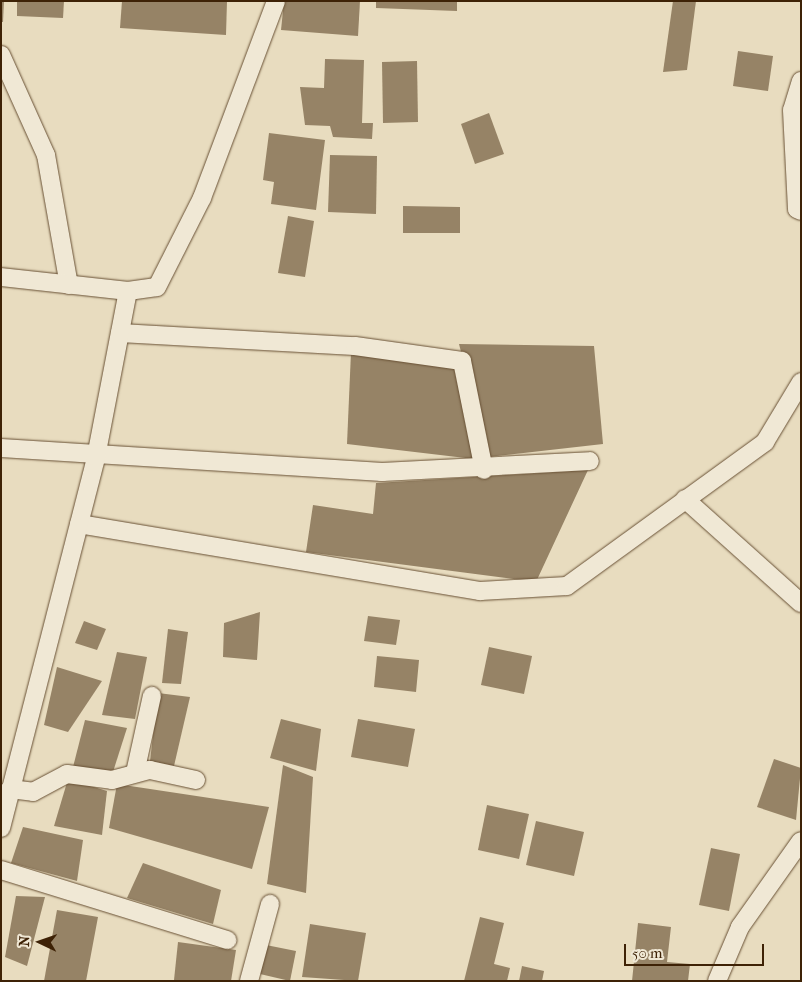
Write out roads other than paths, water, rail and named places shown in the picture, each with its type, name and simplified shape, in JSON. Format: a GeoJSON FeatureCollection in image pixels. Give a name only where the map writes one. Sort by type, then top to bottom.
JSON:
{"type":"FeatureCollection","features":[{"type":"Feature","properties":{"kind":"street"},"geometry":{"type":"LineString","coordinates":[[1,277],[128,291],[157,287],[202,198],[276,1]]}},
{"type":"Feature","properties":{"kind":"street"},"geometry":{"type":"LineString","coordinates":[[1,55],[46,155],[70,285]]}},
{"type":"Feature","properties":{"kind":"street"},"geometry":{"type":"LineString","coordinates":[[801,81],[792,110],[797,209],[801,211]]}},
{"type":"Feature","properties":{"kind":"street"},"geometry":{"type":"LineString","coordinates":[[1,828],[96,456],[128,291]]}},
{"type":"Feature","properties":{"kind":"street"},"geometry":{"type":"LineString","coordinates":[[120,333],[355,346],[462,361],[484,470]]}},
{"type":"Feature","properties":{"kind":"street"},"geometry":{"type":"LineString","coordinates":[[79,524],[480,592],[567,586],[765,442],[801,382]]}},
{"type":"Feature","properties":{"kind":"street"},"geometry":{"type":"LineString","coordinates":[[1,448],[96,456],[382,472],[484,470],[590,461]]}},
{"type":"Feature","properties":{"kind":"street"},"geometry":{"type":"LineString","coordinates":[[685,499],[801,603]]}},
{"type":"Feature","properties":{"kind":"street"},"geometry":{"type":"LineString","coordinates":[[136,773],[152,696]]}},
{"type":"Feature","properties":{"kind":"street"},"geometry":{"type":"LineString","coordinates":[[10,789],[33,792],[67,774],[112,780],[150,770],[196,780]]}},
{"type":"Feature","properties":{"kind":"street"},"geometry":{"type":"LineString","coordinates":[[717,981],[740,927],[801,841]]}},
{"type":"Feature","properties":{"kind":"street"},"geometry":{"type":"LineString","coordinates":[[1,870],[227,940]]}},
{"type":"Feature","properties":{"kind":"street"},"geometry":{"type":"LineString","coordinates":[[249,981],[270,904]]}}]}
